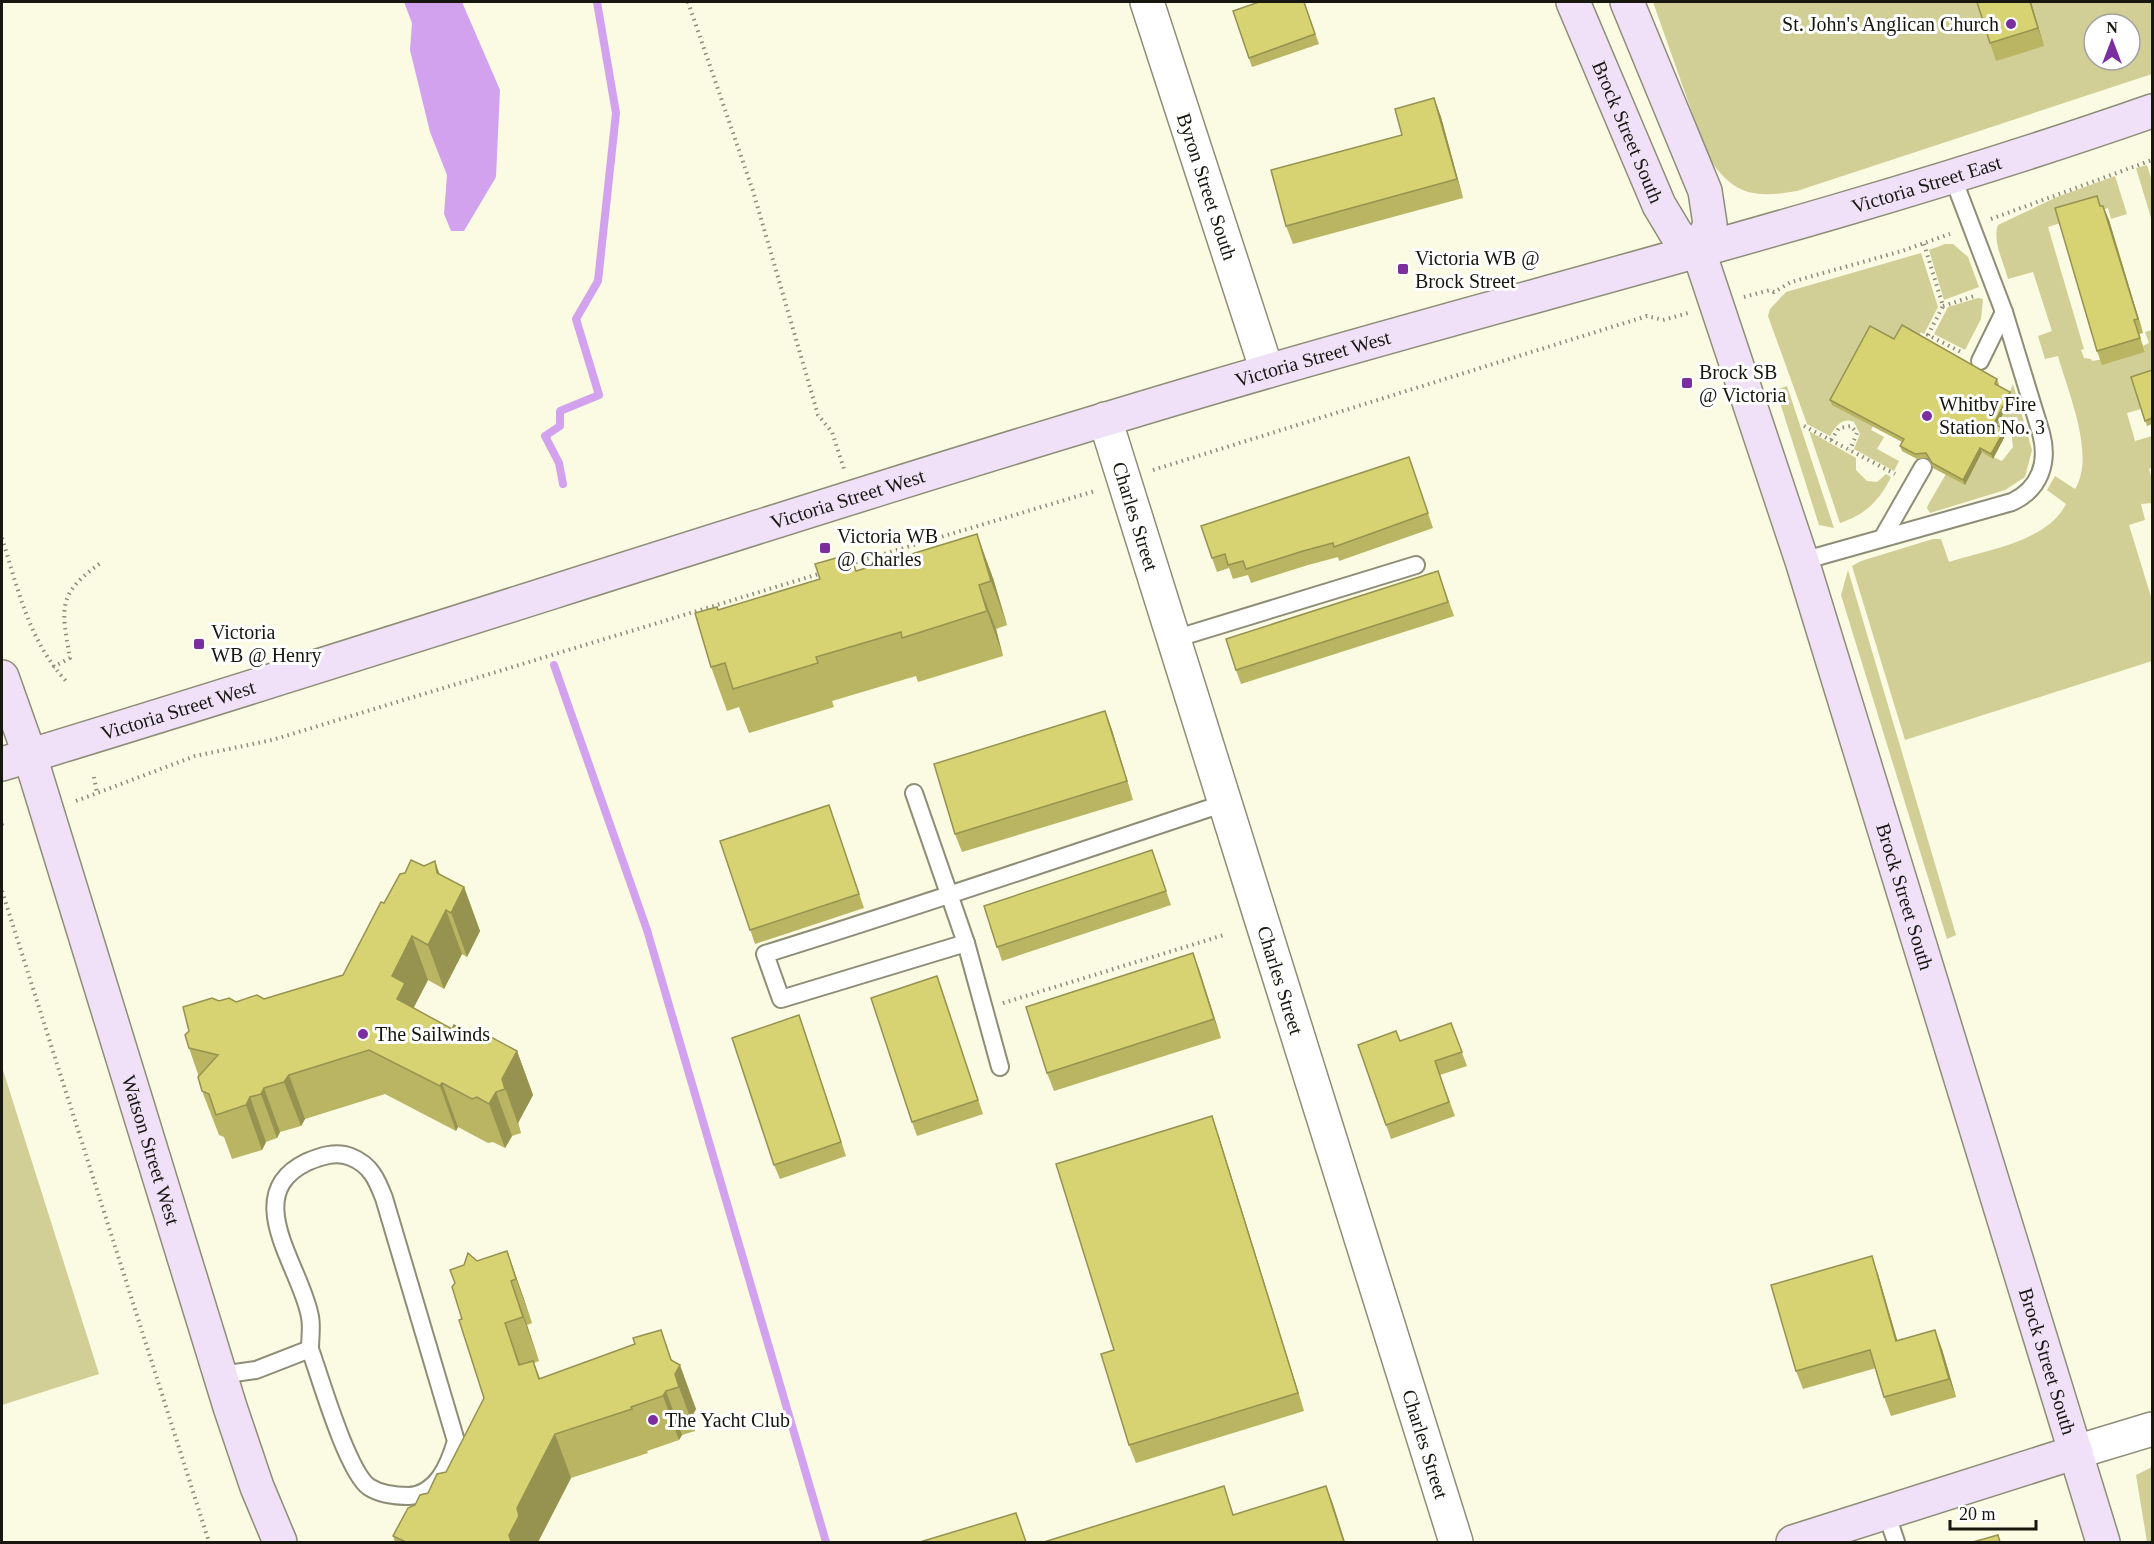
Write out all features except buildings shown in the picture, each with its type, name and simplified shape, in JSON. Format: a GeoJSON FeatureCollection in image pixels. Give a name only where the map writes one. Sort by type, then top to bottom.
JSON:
{"type":"FeatureCollection","features":[{"type":"Feature","properties":{"kind":"main road","name":"Brock Street South"},"geometry":{"type":"LineString","coordinates":[[1574,2],[1659,205],[1677,235],[1699,252],[1802,561],[2103,1542]]}},
{"type":"Feature","properties":{"kind":"main road"},"geometry":{"type":"LineString","coordinates":[[1627,2],[1705,192],[1710,224],[1699,252]]}},
{"type":"Feature","properties":{"kind":"main road","name":"Victoria Street East"},"geometry":{"type":"LineString","coordinates":[[1699,252],[1953,178],[2152,111]]}},
{"type":"Feature","properties":{"kind":"main road","name":"Victoria Street West"},"geometry":{"type":"LineString","coordinates":[[16,760],[853,495],[1267,371],[1699,252]]}},
{"type":"Feature","properties":{"kind":"main road","name":"Watson Street West"},"geometry":{"type":"LineString","coordinates":[[2,677],[16,760],[257,1487],[280,1542]]}},
{"type":"Feature","properties":{"kind":"main road"},"geometry":{"type":"LineString","coordinates":[[1793,1542],[1891,1527],[2076,1452]]}},
{"type":"Feature","properties":{"kind":"street","name":"Byron Street South"},"geometry":{"type":"LineString","coordinates":[[1147,2],[1267,371]]}},
{"type":"Feature","properties":{"kind":"street","name":"Charles Street"},"geometry":{"type":"LineString","coordinates":[[1105,419],[1456,1542]]}},
{"type":"Feature","properties":{"kind":"street"},"geometry":{"type":"LineString","coordinates":[[2076,1452],[2152,1429]]}},
{"type":"Feature","properties":{"kind":"lane"},"geometry":{"type":"LineString","coordinates":[[1802,561],[2012,502],[2025,494],[2036,482],[2044,462],[2044,443],[2004,312],[1953,178]]}},
{"type":"Feature","properties":{"kind":"lane"},"geometry":{"type":"LineString","coordinates":[[1980,361],[2004,312]]}},
{"type":"Feature","properties":{"kind":"lane"},"geometry":{"type":"LineString","coordinates":[[1883,537],[1923,467]]}},
{"type":"Feature","properties":{"kind":"lane"},"geometry":{"type":"LineString","coordinates":[[1174,639],[1416,565]]}},
{"type":"Feature","properties":{"kind":"lane"},"geometry":{"type":"LineString","coordinates":[[914,793],[966,943],[1000,1067]]}},
{"type":"Feature","properties":{"kind":"lane"},"geometry":{"type":"LineString","coordinates":[[966,943],[781,999],[765,954],[1225,803]]}},
{"type":"Feature","properties":{"kind":"lane"},"geometry":{"type":"LineString","coordinates":[[325,1154],[350,1156],[373,1172],[384,1198],[456,1441],[449,1464],[431,1488],[416,1495],[395,1496],[369,1487],[355,1469],[310,1349],[310,1317],[276,1224],[276,1203],[282,1182],[297,1167],[325,1154]]}},
{"type":"Feature","properties":{"kind":"lane"},"geometry":{"type":"LineString","coordinates":[[221,1375],[256,1370],[310,1349]]}},
{"type":"Feature","properties":{"kind":"path"},"geometry":{"type":"LineString","coordinates":[[688,2],[753,190],[819,415],[832,432],[853,495]]}},
{"type":"Feature","properties":{"kind":"path"},"geometry":{"type":"LineString","coordinates":[[1924,244],[1943,306],[1928,335],[1980,361]]}},
{"type":"Feature","properties":{"kind":"path"},"geometry":{"type":"LineString","coordinates":[[1943,306],[1996,289]]}},
{"type":"Feature","properties":{"kind":"path"},"geometry":{"type":"LineString","coordinates":[[1153,470],[1647,316],[1663,320],[1675,316]]}},
{"type":"Feature","properties":{"kind":"path"},"geometry":{"type":"LineString","coordinates":[[1953,358],[1958,350]]}},
{"type":"Feature","properties":{"kind":"path"},"geometry":{"type":"LineString","coordinates":[[1804,426],[1896,475]]}},
{"type":"Feature","properties":{"kind":"path"},"geometry":{"type":"LineString","coordinates":[[1831,440],[1839,428],[1851,426],[1857,433],[1850,450]]}},
{"type":"Feature","properties":{"kind":"path"},"geometry":{"type":"LineString","coordinates":[[839,568],[1088,494]]}},
{"type":"Feature","properties":{"kind":"path"},"geometry":{"type":"LineString","coordinates":[[2,538],[30,630],[52,667],[66,681]]}},
{"type":"Feature","properties":{"kind":"path"},"geometry":{"type":"LineString","coordinates":[[52,667],[70,658],[62,613],[76,580],[102,562]]}},
{"type":"Feature","properties":{"kind":"path"},"geometry":{"type":"LineString","coordinates":[[75,801],[195,756],[272,740],[828,571]]}},
{"type":"Feature","properties":{"kind":"path"},"geometry":{"type":"LineString","coordinates":[[94,777],[97,793]]}},
{"type":"Feature","properties":{"kind":"path"},"geometry":{"type":"LineString","coordinates":[[2,891],[209,1542]]}},
{"type":"Feature","properties":{"kind":"path"},"geometry":{"type":"LineString","coordinates":[[984,1009],[1224,935]]}},
{"type":"Feature","properties":{"kind":"shaded area"},"geometry":{"type":"Polygon","coordinates":[[[404,2],[462,2],[500,90],[496,177],[464,231],[451,231],[444,214],[447,175],[430,132],[410,50],[412,23],[404,2]]]}},
{"type":"Feature","properties":{"kind":"shaded area"},"geometry":{"type":"Polygon","coordinates":[[[1653,2],[2152,2],[2152,74],[1797,191],[1767,194],[1744,191],[1725,178],[1707,155],[1653,2]]]}},
{"type":"Feature","properties":{"kind":"shaded area"},"geometry":{"type":"Polygon","coordinates":[[[2147,165],[2152,181],[2152,221],[2136,168],[2147,165]]]}},
{"type":"Feature","properties":{"kind":"shaded area"},"geometry":{"type":"Polygon","coordinates":[[[2115,176],[2127,214],[2111,219],[2108,208],[2048,227],[2084,349],[2081,350],[2084,358],[2092,361],[2145,352],[2143,346],[2149,343],[2145,332],[2152,330],[2152,382],[2141,409],[2127,413],[2135,441],[2152,436],[2152,467],[2149,469],[2152,480],[2152,503],[2141,504],[2145,520],[2129,525],[2152,600],[2152,661],[1905,740],[1852,566],[1861,561],[1933,539],[1941,539],[1949,562],[2030,536],[2057,517],[2066,504],[2047,490],[2055,476],[2075,489],[2081,475],[2083,459],[2078,424],[2058,356],[2045,359],[2038,336],[2052,331],[2033,272],[2008,279],[1997,245],[1997,231],[1998,225],[2057,197],[2115,176]]]}},
{"type":"Feature","properties":{"kind":"shaded area"},"geometry":{"type":"Polygon","coordinates":[[[1945,244],[1953,244],[1968,257],[1979,287],[1944,300],[1929,250],[1945,244]]]}},
{"type":"Feature","properties":{"kind":"shaded area"},"geometry":{"type":"Polygon","coordinates":[[[1921,253],[1938,307],[1924,334],[1921,332],[1871,430],[1884,437],[1877,449],[1899,461],[1894,471],[1854,449],[1860,434],[1854,422],[1843,422],[1830,436],[1807,424],[1768,316],[1770,309],[1786,292],[1921,253]]]}},
{"type":"Feature","properties":{"kind":"shaded area"},"geometry":{"type":"Polygon","coordinates":[[[1978,298],[1983,299],[1981,319],[1965,350],[1934,334],[1948,307],[1978,298]]]}},
{"type":"Feature","properties":{"kind":"shaded area"},"geometry":{"type":"Polygon","coordinates":[[[2013,384],[2032,450],[2025,477],[2005,490],[1930,513],[1928,505],[1946,474],[1965,484],[1982,452],[2002,461],[2013,447],[2011,431],[2002,426],[1995,429],[2013,384]]]}},
{"type":"Feature","properties":{"kind":"shaded area"},"geometry":{"type":"Polygon","coordinates":[[[1787,386],[1834,528],[1819,525],[1776,390],[1787,386]]]}},
{"type":"Feature","properties":{"kind":"shaded area"},"geometry":{"type":"Polygon","coordinates":[[[1809,431],[1856,458],[1856,470],[1867,481],[1877,482],[1886,474],[1891,477],[1871,506],[1840,523],[1809,431]]]}},
{"type":"Feature","properties":{"kind":"shaded area"},"geometry":{"type":"Polygon","coordinates":[[[1848,570],[1956,935],[1947,939],[1841,595],[1848,570]]]}},
{"type":"Feature","properties":{"kind":"shaded area"},"geometry":{"type":"Polygon","coordinates":[[[2,1067],[99,1374],[2,1405],[2,1067]]]}},
{"type":"Feature","properties":{"kind":"shaded area"},"geometry":{"type":"Polygon","coordinates":[[[2152,1467],[2152,1542],[2147,1542],[2136,1475],[2152,1467]]]}},
{"type":"Feature","properties":{"kind":"waterway"},"geometry":{"type":"LineString","coordinates":[[563,484],[559,463],[545,436],[560,426],[560,411],[599,395],[576,319],[598,281],[616,113],[597,2]]}},
{"type":"Feature","properties":{"kind":"waterway"},"geometry":{"type":"LineString","coordinates":[[554,665],[647,930],[826,1542]]}},
{"type":"Feature","properties":{"kind":"place","name":"St. John's Anglican Church"},"geometry":{"type":"Point","coordinates":[2011,24]}},
{"type":"Feature","properties":{"kind":"place","name":"Victoria WB @ Brock Street"},"geometry":{"type":"Point","coordinates":[1403,269]}},
{"type":"Feature","properties":{"kind":"place","name":"Brock SB @ Victoria"},"geometry":{"type":"Point","coordinates":[1687,383]}},
{"type":"Feature","properties":{"kind":"place","name":"Whitby Fire Station No. 3"},"geometry":{"type":"Point","coordinates":[1927,416]}},
{"type":"Feature","properties":{"kind":"place","name":"Victoria WB @ Charles"},"geometry":{"type":"Point","coordinates":[825,548]}},
{"type":"Feature","properties":{"kind":"place","name":"Victoria WB @ Henry"},"geometry":{"type":"Point","coordinates":[199,644]}},
{"type":"Feature","properties":{"kind":"place","name":"The Sailwinds"},"geometry":{"type":"Point","coordinates":[363,1034]}},
{"type":"Feature","properties":{"kind":"place","name":"The Yacht Club"},"geometry":{"type":"Point","coordinates":[653,1420]}}]}
